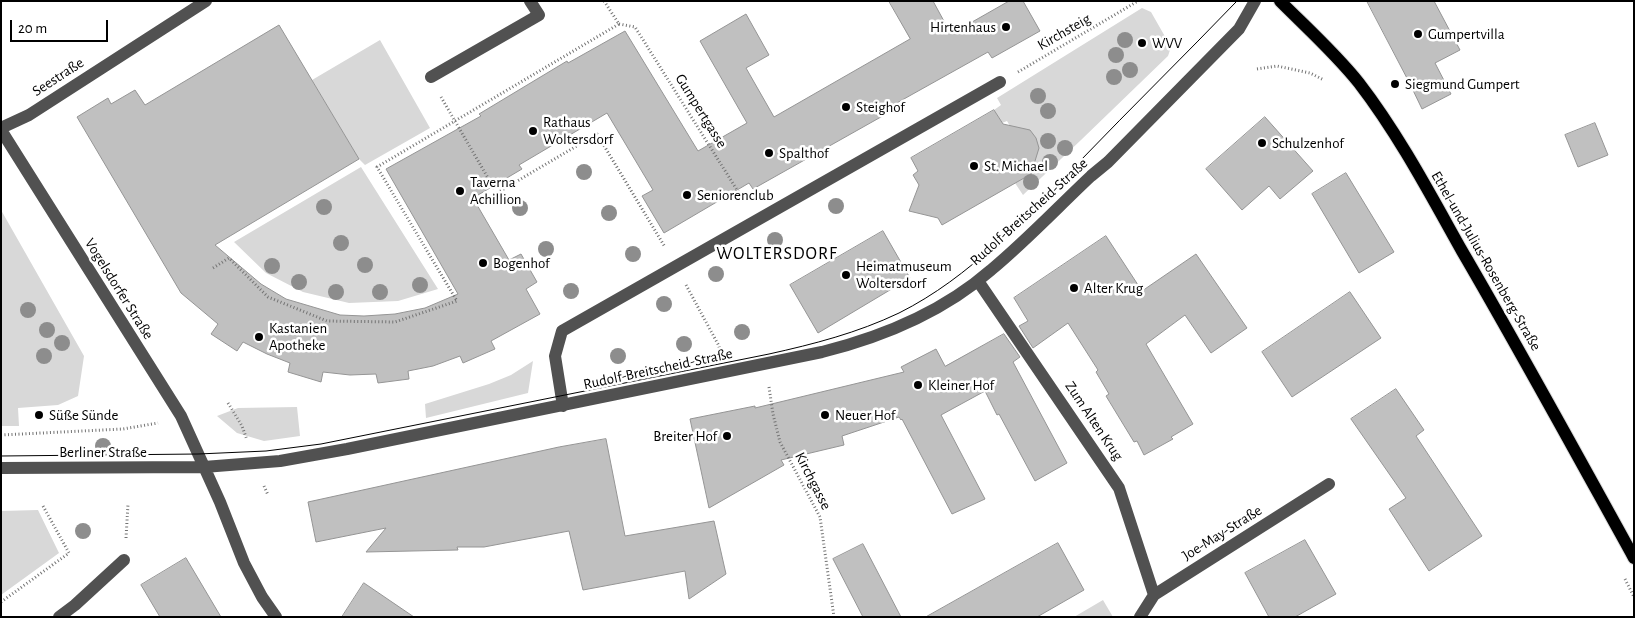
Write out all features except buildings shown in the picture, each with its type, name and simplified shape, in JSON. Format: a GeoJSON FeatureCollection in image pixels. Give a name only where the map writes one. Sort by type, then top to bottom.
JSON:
{"type":"FeatureCollection","features":[{"type":"Feature","properties":{"kind":"main road","name":"Ethel-und-Julius-Rosenberg-Straße"},"geometry":{"type":"LineString","coordinates":[[1280,1],[1338,59],[1359,84],[1405,152],[1498,312],[1634,558]]}},
{"type":"Feature","properties":{"kind":"street","name":"Seestraße"},"geometry":{"type":"LineString","coordinates":[[1,129],[30,115],[206,1]]}},
{"type":"Feature","properties":{"kind":"street"},"geometry":{"type":"LineString","coordinates":[[431,77],[539,16],[530,1]]}},
{"type":"Feature","properties":{"kind":"street","name":"Rudolf-Breitscheid-Straße"},"geometry":{"type":"LineString","coordinates":[[204,467],[280,461],[562,406],[852,345],[889,330],[953,298],[1006,257],[1108,162],[1239,29],[1255,1]]}},
{"type":"Feature","properties":{"kind":"street"},"geometry":{"type":"LineString","coordinates":[[562,406],[555,356],[562,332],[1000,82]]}},
{"type":"Feature","properties":{"kind":"street","name":"Vogelsdorfer Straße"},"geometry":{"type":"LineString","coordinates":[[1,129],[176,408],[204,467],[244,564],[262,597],[276,617]]}},
{"type":"Feature","properties":{"kind":"street","name":"Zum Alten Krug"},"geometry":{"type":"LineString","coordinates":[[978,280],[1119,488],[1154,595]]}},
{"type":"Feature","properties":{"kind":"street","name":"Berliner Straße"},"geometry":{"type":"LineString","coordinates":[[1,468],[204,467]]}},
{"type":"Feature","properties":{"kind":"street","name":"Joe-May-Straße"},"geometry":{"type":"LineString","coordinates":[[1140,617],[1154,595],[1329,484]]}},
{"type":"Feature","properties":{"kind":"street"},"geometry":{"type":"LineString","coordinates":[[59,617],[75,605],[124,560]]}},
{"type":"Feature","properties":{"kind":"path"},"geometry":{"type":"LineString","coordinates":[[212,268],[229,258],[268,296],[327,321],[395,322],[457,301],[377,167],[619,24],[604,1]]}},
{"type":"Feature","properties":{"kind":"path","name":"Kirchsteig"},"geometry":{"type":"LineString","coordinates":[[1000,82],[1138,1]]}},
{"type":"Feature","properties":{"kind":"path","name":"Gumpertgasse"},"geometry":{"type":"LineString","coordinates":[[619,24],[635,27],[757,221]]}},
{"type":"Feature","properties":{"kind":"path"},"geometry":{"type":"LineString","coordinates":[[431,77],[454,122],[494,190]]}},
{"type":"Feature","properties":{"kind":"path"},"geometry":{"type":"LineString","coordinates":[[485,200],[597,134],[676,266],[719,346]]}},
{"type":"Feature","properties":{"kind":"path","name":"Kirchgasse"},"geometry":{"type":"LineString","coordinates":[[769,386],[780,442],[820,517],[834,617]]}},
{"type":"Feature","properties":{"kind":"path"},"geometry":{"type":"LineString","coordinates":[[1,435],[123,429],[159,423]]}},
{"type":"Feature","properties":{"kind":"path"},"geometry":{"type":"LineString","coordinates":[[124,560],[128,504]]}},
{"type":"Feature","properties":{"kind":"path"},"geometry":{"type":"LineString","coordinates":[[1,602],[68,552],[44,506]]}},
{"type":"Feature","properties":{"kind":"shaded area"},"geometry":{"type":"Polygon","coordinates":[[[1142,8],[1151,12],[1171,47],[1168,56],[1023,195],[1015,183],[1036,171],[1007,121],[1002,123],[994,110],[1001,105],[997,98],[1142,8]]]}},
{"type":"Feature","properties":{"kind":"shaded area"},"geometry":{"type":"Polygon","coordinates":[[[380,40],[430,128],[365,165],[359,159],[312,80],[380,40]]]}},
{"type":"Feature","properties":{"kind":"shaded area"},"geometry":{"type":"Polygon","coordinates":[[[361,167],[438,289],[398,301],[349,303],[303,292],[266,273],[234,242],[361,167]]]}},
{"type":"Feature","properties":{"kind":"shaded area"},"geometry":{"type":"Polygon","coordinates":[[[1,210],[84,356],[78,396],[58,405],[18,408],[19,426],[1,426],[1,210]]]}},
{"type":"Feature","properties":{"kind":"shaded area"},"geometry":{"type":"Polygon","coordinates":[[[533,361],[528,393],[426,418],[425,404],[489,384],[511,375],[533,361]]]}},
{"type":"Feature","properties":{"kind":"shaded area"},"geometry":{"type":"Polygon","coordinates":[[[297,407],[300,436],[264,441],[237,433],[217,416],[238,408],[297,407]]]}},
{"type":"Feature","properties":{"kind":"shaded area"},"geometry":{"type":"Polygon","coordinates":[[[38,510],[59,553],[1,595],[1,511],[38,510]]]}},
{"type":"Feature","properties":{"kind":"shaded area"},"geometry":{"type":"Polygon","coordinates":[[[1103,600],[1113,617],[1074,617],[1103,600]]]}},
{"type":"Feature","properties":{"kind":"tram line"},"geometry":{"type":"LineString","coordinates":[[1,456],[198,454],[266,451],[321,444],[769,354],[851,332],[899,313],[950,282],[973,264],[1017,224],[1237,1]]}},
{"type":"Feature","properties":{"kind":"place","name":"Hirtenhaus"},"geometry":{"type":"Point","coordinates":[1006,27]}},
{"type":"Feature","properties":{"kind":"place","name":"Gumpertvilla"},"geometry":{"type":"Point","coordinates":[1418,34]}},
{"type":"Feature","properties":{"kind":"place","name":"WVV"},"geometry":{"type":"Point","coordinates":[1142,43]}},
{"type":"Feature","properties":{"kind":"place","name":"Siegmund Gumpert"},"geometry":{"type":"Point","coordinates":[1395,84]}},
{"type":"Feature","properties":{"kind":"place","name":"Steighof"},"geometry":{"type":"Point","coordinates":[846,107]}},
{"type":"Feature","properties":{"kind":"place","name":"Rathaus Woltersdorf"},"geometry":{"type":"Point","coordinates":[533,131]}},
{"type":"Feature","properties":{"kind":"place","name":"Schulzenhof"},"geometry":{"type":"Point","coordinates":[1262,143]}},
{"type":"Feature","properties":{"kind":"place","name":"Spalthof"},"geometry":{"type":"Point","coordinates":[769,153]}},
{"type":"Feature","properties":{"kind":"place","name":"St. Michael"},"geometry":{"type":"Point","coordinates":[974,166]}},
{"type":"Feature","properties":{"kind":"place","name":"Taverna Achillion"},"geometry":{"type":"Point","coordinates":[460,191]}},
{"type":"Feature","properties":{"kind":"place","name":"Seniorenclub"},"geometry":{"type":"Point","coordinates":[687,195]}},
{"type":"Feature","properties":{"kind":"place","name":"Bogenhof"},"geometry":{"type":"Point","coordinates":[483,263]}},
{"type":"Feature","properties":{"kind":"place","name":"Heimatmuseum Woltersdorf"},"geometry":{"type":"Point","coordinates":[846,275]}},
{"type":"Feature","properties":{"kind":"place","name":"Alter Krug"},"geometry":{"type":"Point","coordinates":[1074,288]}},
{"type":"Feature","properties":{"kind":"place","name":"Kastanien Apotheke"},"geometry":{"type":"Point","coordinates":[259,337]}},
{"type":"Feature","properties":{"kind":"place","name":"Kleiner Hof"},"geometry":{"type":"Point","coordinates":[918,385]}},
{"type":"Feature","properties":{"kind":"place","name":"Süße Sünde"},"geometry":{"type":"Point","coordinates":[39,415]}},
{"type":"Feature","properties":{"kind":"place","name":"Neuer Hof"},"geometry":{"type":"Point","coordinates":[825,415]}},
{"type":"Feature","properties":{"kind":"place","name":"Breiter Hof"},"geometry":{"type":"Point","coordinates":[727,436]}},
{"type":"Feature","properties":{"kind":"district","name":"WOLTERSDORF"},"geometry":{"type":"Point","coordinates":[777,254]}}]}
